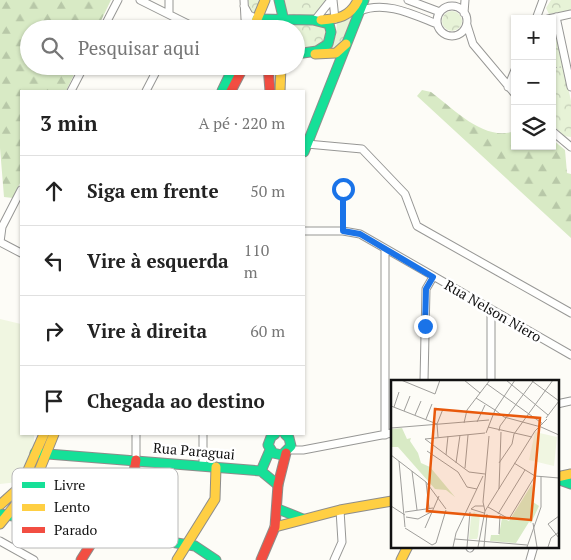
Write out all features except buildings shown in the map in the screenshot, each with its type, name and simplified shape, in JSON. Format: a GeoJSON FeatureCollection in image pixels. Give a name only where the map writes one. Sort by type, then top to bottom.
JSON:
{"type":"FeatureCollection","features":[{"type":"Feature","properties":{"kind":"main road"},"geometry":{"type":"LineString","coordinates":[[257,20],[265,0]]}},
{"type":"Feature","properties":{"kind":"main road"},"geometry":{"type":"LineString","coordinates":[[279,0],[284,20]]}},
{"type":"Feature","properties":{"kind":"main road"},"geometry":{"type":"LineString","coordinates":[[305,20],[334,19],[350,15],[358,0]]}},
{"type":"Feature","properties":{"kind":"main road"},"geometry":{"type":"LineString","coordinates":[[305,148],[364,0]]}},
{"type":"Feature","properties":{"kind":"main road"},"geometry":{"type":"LineString","coordinates":[[312,54],[323,48],[332,36],[334,19]]}},
{"type":"Feature","properties":{"kind":"main road"},"geometry":{"type":"LineString","coordinates":[[315,20],[329,24],[332,36]]}},
{"type":"Feature","properties":{"kind":"main road"},"geometry":{"type":"LineString","coordinates":[[305,54],[336,53],[347,43]]}},
{"type":"Feature","properties":{"kind":"main road"},"geometry":{"type":"LineString","coordinates":[[222,90],[230,75]]}},
{"type":"Feature","properties":{"kind":"main road"},"geometry":{"type":"LineString","coordinates":[[232,90],[239,75]]}},
{"type":"Feature","properties":{"kind":"main road"},"geometry":{"type":"LineString","coordinates":[[269,75],[270,90]]}},
{"type":"Feature","properties":{"kind":"main road"},"geometry":{"type":"LineString","coordinates":[[280,90],[281,75]]}},
{"type":"Feature","properties":{"kind":"main road"},"geometry":{"type":"LineString","coordinates":[[29,468],[44,435]]}},
{"type":"Feature","properties":{"kind":"main road"},"geometry":{"type":"LineString","coordinates":[[40,468],[54,435]]}},
{"type":"Feature","properties":{"kind":"main road"},"geometry":{"type":"LineString","coordinates":[[272,435],[269,441],[270,450],[261,472],[278,485]]}},
{"type":"Feature","properties":{"kind":"main road"},"geometry":{"type":"LineString","coordinates":[[261,560],[275,527],[278,509],[278,485],[291,441],[287,435]]}},
{"type":"Feature","properties":{"kind":"main road"},"geometry":{"type":"LineString","coordinates":[[270,450],[277,455],[287,452]]}},
{"type":"Feature","properties":{"kind":"main road","name":"Rua Paraguai"},"geometry":{"type":"LineString","coordinates":[[35,452],[261,472]]}},
{"type":"Feature","properties":{"kind":"main road"},"geometry":{"type":"LineString","coordinates":[[135,468],[136,460]]}},
{"type":"Feature","properties":{"kind":"main road"},"geometry":{"type":"LineString","coordinates":[[177,560],[215,499],[216,467]]}},
{"type":"Feature","properties":{"kind":"main road"},"geometry":{"type":"LineString","coordinates":[[558,478],[571,474]]}},
{"type":"Feature","properties":{"kind":"main road"},"geometry":{"type":"LineString","coordinates":[[558,478],[571,484]]}},
{"type":"Feature","properties":{"kind":"main road"},"geometry":{"type":"LineString","coordinates":[[0,505],[5,496]]}},
{"type":"Feature","properties":{"kind":"main road"},"geometry":{"type":"LineString","coordinates":[[275,527],[340,510],[391,501]]}},
{"type":"Feature","properties":{"kind":"main road"},"geometry":{"type":"LineString","coordinates":[[278,509],[303,519]]}},
{"type":"Feature","properties":{"kind":"main road"},"geometry":{"type":"LineString","coordinates":[[0,524],[4,515]]}},
{"type":"Feature","properties":{"kind":"main road"},"geometry":{"type":"LineString","coordinates":[[178,544],[195,546],[216,560]]}},
{"type":"Feature","properties":{"kind":"main road"},"geometry":{"type":"LineString","coordinates":[[81,560],[89,548]]}},
{"type":"Feature","properties":{"kind":"main road"},"geometry":{"type":"LineString","coordinates":[[402,560],[407,548]]}},
{"type":"Feature","properties":{"kind":"street"},"geometry":{"type":"LineString","coordinates":[[108,20],[118,0]]}},
{"type":"Feature","properties":{"kind":"street"},"geometry":{"type":"LineString","coordinates":[[140,0],[180,20]]}},
{"type":"Feature","properties":{"kind":"street"},"geometry":{"type":"LineString","coordinates":[[169,0],[169,14]]}},
{"type":"Feature","properties":{"kind":"street"},"geometry":{"type":"LineString","coordinates":[[332,0],[334,19]]}},
{"type":"Feature","properties":{"kind":"street"},"geometry":{"type":"LineString","coordinates":[[315,20],[332,0]]}},
{"type":"Feature","properties":{"kind":"street"},"geometry":{"type":"LineString","coordinates":[[408,0],[440,12]]}},
{"type":"Feature","properties":{"kind":"street"},"geometry":{"type":"LineString","coordinates":[[437,24],[440,12],[453,0]]}},
{"type":"Feature","properties":{"kind":"street"},"geometry":{"type":"LineString","coordinates":[[465,0],[464,14],[473,44],[511,90]]}},
{"type":"Feature","properties":{"kind":"street"},"geometry":{"type":"LineString","coordinates":[[537,15],[543,0]]}},
{"type":"Feature","properties":{"kind":"street"},"geometry":{"type":"LineString","coordinates":[[244,3],[246,20]]}},
{"type":"Feature","properties":{"kind":"street"},"geometry":{"type":"LineString","coordinates":[[360,10],[369,6],[384,4],[437,24],[445,34],[473,44]]}},
{"type":"Feature","properties":{"kind":"street"},"geometry":{"type":"LineString","coordinates":[[446,7],[455,7],[464,14]]}},
{"type":"Feature","properties":{"kind":"street"},"geometry":{"type":"LineString","coordinates":[[571,14],[556,17],[571,87]]}},
{"type":"Feature","properties":{"kind":"street"},"geometry":{"type":"LineString","coordinates":[[453,36],[464,30],[466,22]]}},
{"type":"Feature","properties":{"kind":"street"},"geometry":{"type":"LineString","coordinates":[[72,90],[79,75]]}},
{"type":"Feature","properties":{"kind":"street"},"geometry":{"type":"LineString","coordinates":[[147,90],[154,75]]}},
{"type":"Feature","properties":{"kind":"street"},"geometry":{"type":"LineString","coordinates":[[508,87],[511,80]]}},
{"type":"Feature","properties":{"kind":"street"},"geometry":{"type":"LineString","coordinates":[[556,134],[571,147]]}},
{"type":"Feature","properties":{"kind":"street"},"geometry":{"type":"LineString","coordinates":[[305,148],[362,149],[405,194],[417,226],[571,313]]}},
{"type":"Feature","properties":{"kind":"street"},"geometry":{"type":"LineString","coordinates":[[20,192],[2,227],[0,242],[20,252]]}},
{"type":"Feature","properties":{"kind":"street","name":"Rua Nelson Niero"},"geometry":{"type":"LineString","coordinates":[[305,231],[343,231],[360,234],[571,355]]}},
{"type":"Feature","properties":{"kind":"street"},"geometry":{"type":"LineString","coordinates":[[287,452],[388,434],[385,249]]}},
{"type":"Feature","properties":{"kind":"street"},"geometry":{"type":"LineString","coordinates":[[424,380],[426,289],[433,277]]}},
{"type":"Feature","properties":{"kind":"street"},"geometry":{"type":"LineString","coordinates":[[491,310],[492,380]]}},
{"type":"Feature","properties":{"kind":"street"},"geometry":{"type":"LineString","coordinates":[[558,404],[571,402]]}},
{"type":"Feature","properties":{"kind":"street"},"geometry":{"type":"LineString","coordinates":[[136,435],[136,460]]}},
{"type":"Feature","properties":{"kind":"street"},"geometry":{"type":"LineString","coordinates":[[203,435],[203,466]]}},
{"type":"Feature","properties":{"kind":"street"},"geometry":{"type":"LineString","coordinates":[[334,560],[342,542],[340,510]]}},
{"type":"Feature","properties":{"kind":"street"},"geometry":{"type":"LineString","coordinates":[[0,541],[12,548]]}},
{"type":"Feature","properties":{"kind":"street"},"geometry":{"type":"LineString","coordinates":[[13,548],[34,560]]}},
{"type":"Feature","properties":{"kind":"lane"},"geometry":{"type":"LineString","coordinates":[[343,189],[343,231]]}},
{"type":"Feature","properties":{"kind":"path"},"geometry":{"type":"LineString","coordinates":[[556,68],[567,67]]}},
{"type":"Feature","properties":{"kind":"green space"},"geometry":{"type":"Polygon","coordinates":[[[0,0],[111,0],[101,20],[20,20],[20,75],[74,75],[66,90],[20,90],[20,183],[13,198],[4,197],[0,148],[0,0]]]}},
{"type":"Feature","properties":{"kind":"green space"},"geometry":{"type":"Polygon","coordinates":[[[248,0],[262,0],[255,15],[251,13],[248,0]]]}},
{"type":"Feature","properties":{"kind":"green space"},"geometry":{"type":"Polygon","coordinates":[[[281,0],[327,0],[314,16],[293,17],[289,15],[281,0]]]}},
{"type":"Feature","properties":{"kind":"green space"},"geometry":{"type":"Polygon","coordinates":[[[551,0],[571,0],[571,10],[549,14],[546,8],[551,0]]]}},
{"type":"Feature","properties":{"kind":"green space"},"geometry":{"type":"Polygon","coordinates":[[[448,11],[456,11],[462,17],[462,25],[456,31],[448,31],[442,25],[442,17],[448,11]]]}},
{"type":"Feature","properties":{"kind":"green space"},"geometry":{"type":"Polygon","coordinates":[[[356,12],[349,32],[343,42],[325,52],[336,36],[337,23],[351,18],[356,12]]]}},
{"type":"Feature","properties":{"kind":"green space"},"geometry":{"type":"Polygon","coordinates":[[[305,23],[319,23],[329,29],[328,41],[313,49],[305,49],[305,23]]]}},
{"type":"Feature","properties":{"kind":"green space"},"geometry":{"type":"Polygon","coordinates":[[[556,33],[571,101],[571,137],[564,136],[556,128],[556,33]]]}},
{"type":"Feature","properties":{"kind":"green space"},"geometry":{"type":"Polygon","coordinates":[[[422,90],[431,92],[460,115],[481,128],[492,132],[511,132],[511,150],[556,150],[556,142],[565,150],[567,173],[571,174],[571,238],[417,96],[422,90]]]}},
{"type":"Feature","properties":{"kind":"green space"},"geometry":{"type":"Polygon","coordinates":[[[0,319],[20,324],[20,435],[34,435],[34,450],[25,468],[12,468],[12,483],[0,484],[0,319]]]}},
{"type":"Feature","properties":{"kind":"traffic: fast"},"geometry":{"type":"LineString","coordinates":[[279,0],[284,20]]}},
{"type":"Feature","properties":{"kind":"traffic: fast"},"geometry":{"type":"LineString","coordinates":[[305,149],[364,0]]}},
{"type":"Feature","properties":{"kind":"traffic: fast"},"geometry":{"type":"LineString","coordinates":[[257,19],[313,20],[329,24],[331,32],[328,44],[317,51],[305,53]]}},
{"type":"Feature","properties":{"kind":"traffic: fast"},"geometry":{"type":"LineString","coordinates":[[222,90],[230,75]]}},
{"type":"Feature","properties":{"kind":"traffic: fast"},"geometry":{"type":"LineString","coordinates":[[274,435],[268,445],[273,453],[282,455],[291,446],[286,435]]}},
{"type":"Feature","properties":{"kind":"traffic: fast"},"geometry":{"type":"LineString","coordinates":[[261,471],[270,450]]}},
{"type":"Feature","properties":{"kind":"traffic: fast"},"geometry":{"type":"LineString","coordinates":[[35,453],[261,471],[278,485]]}},
{"type":"Feature","properties":{"kind":"traffic: fast"},"geometry":{"type":"LineString","coordinates":[[558,479],[571,484]]}},
{"type":"Feature","properties":{"kind":"traffic: fast"},"geometry":{"type":"LineString","coordinates":[[278,509],[303,519]]}},
{"type":"Feature","properties":{"kind":"traffic: fast"},"geometry":{"type":"LineString","coordinates":[[0,514],[12,516]]}},
{"type":"Feature","properties":{"kind":"traffic: fast"},"geometry":{"type":"LineString","coordinates":[[178,543],[195,546],[216,560]]}},
{"type":"Feature","properties":{"kind":"traffic: slow"},"geometry":{"type":"LineString","coordinates":[[257,20],[265,0]]}},
{"type":"Feature","properties":{"kind":"traffic: slow"},"geometry":{"type":"LineString","coordinates":[[321,20],[333,19],[347,14],[358,0]]}},
{"type":"Feature","properties":{"kind":"traffic: slow"},"geometry":{"type":"LineString","coordinates":[[315,54],[336,53],[346,44]]}},
{"type":"Feature","properties":{"kind":"traffic: slow"},"geometry":{"type":"LineString","coordinates":[[280,90],[281,75]]}},
{"type":"Feature","properties":{"kind":"traffic: slow"},"geometry":{"type":"LineString","coordinates":[[29,468],[44,435]]}},
{"type":"Feature","properties":{"kind":"traffic: slow"},"geometry":{"type":"LineString","coordinates":[[40,468],[54,435]]}},
{"type":"Feature","properties":{"kind":"traffic: slow"},"geometry":{"type":"LineString","coordinates":[[177,560],[215,499],[216,467]]}},
{"type":"Feature","properties":{"kind":"traffic: slow"},"geometry":{"type":"LineString","coordinates":[[558,477],[571,474]]}},
{"type":"Feature","properties":{"kind":"traffic: slow"},"geometry":{"type":"LineString","coordinates":[[0,505],[12,494]]}},
{"type":"Feature","properties":{"kind":"traffic: slow"},"geometry":{"type":"LineString","coordinates":[[275,527],[340,510],[391,501]]}},
{"type":"Feature","properties":{"kind":"traffic: slow"},"geometry":{"type":"LineString","coordinates":[[0,524],[12,509]]}},
{"type":"Feature","properties":{"kind":"traffic: slow"},"geometry":{"type":"LineString","coordinates":[[401,560],[407,548]]}},
{"type":"Feature","properties":{"kind":"traffic: jam"},"geometry":{"type":"LineString","coordinates":[[232,90],[239,75]]}},
{"type":"Feature","properties":{"kind":"traffic: jam"},"geometry":{"type":"LineString","coordinates":[[269,75],[270,90]]}},
{"type":"Feature","properties":{"kind":"traffic: jam"},"geometry":{"type":"LineString","coordinates":[[261,560],[275,527],[278,485],[286,453]]}},
{"type":"Feature","properties":{"kind":"traffic: jam"},"geometry":{"type":"LineString","coordinates":[[135,468],[136,460]]}},
{"type":"Feature","properties":{"kind":"traffic: jam"},"geometry":{"type":"LineString","coordinates":[[81,560],[89,548]]}},
{"type":"Feature","properties":{"kind":"route"},"geometry":{"type":"LineString","coordinates":[[343,189],[343,231],[360,234],[433,277],[426,289],[425,326]]}}]}
